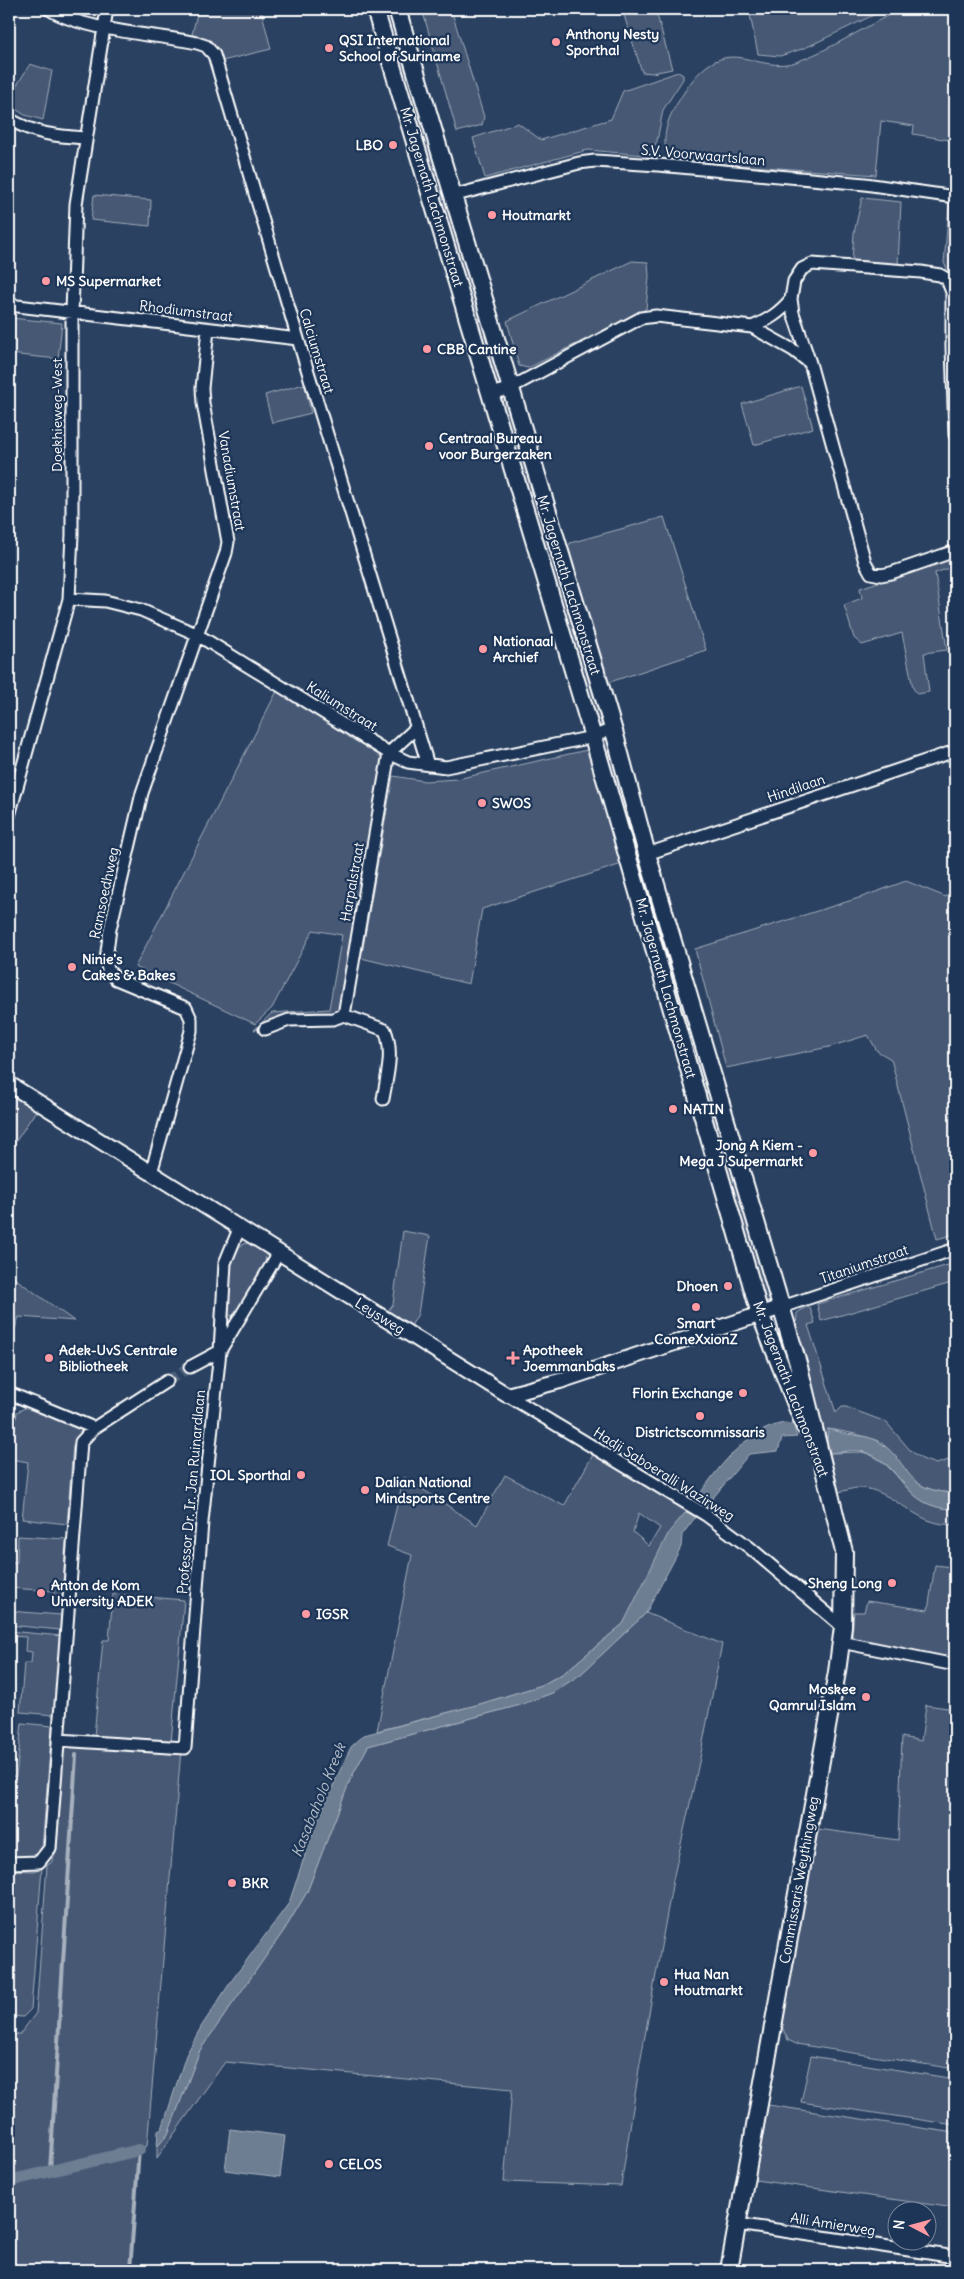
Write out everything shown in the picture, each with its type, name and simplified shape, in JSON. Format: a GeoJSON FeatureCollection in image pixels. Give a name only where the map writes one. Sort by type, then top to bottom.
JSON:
{"type":"FeatureCollection","features":[{"type":"Feature","properties":{"kind":"main road","name":"Mr. Jagernath Lachmonstraat"},"geometry":{"type":"LineString","coordinates":[[375,9],[592,737],[760,1314],[829,1490]]}},
{"type":"Feature","properties":{"kind":"main road","name":"Mr. Jagernath Lachmonstraat"},"geometry":{"type":"LineString","coordinates":[[397,9],[612,729],[647,854],[801,1372],[829,1490]]}},
{"type":"Feature","properties":{"kind":"main road"},"geometry":{"type":"LineString","coordinates":[[384,37],[403,31]]}},
{"type":"Feature","properties":{"kind":"main road"},"geometry":{"type":"LineString","coordinates":[[430,190],[450,190]]}},
{"type":"Feature","properties":{"kind":"main road","name":"Commissaris Weythingweg"},"geometry":{"type":"LineString","coordinates":[[728,2270],[842,1635],[844,1552],[829,1490]]}},
{"type":"Feature","properties":{"kind":"street","name":"Calciumstraat"},"geometry":{"type":"LineString","coordinates":[[49,9],[80,22],[197,43],[206,46],[214,55],[298,339],[428,765]]}},
{"type":"Feature","properties":{"kind":"street","name":"Doekhieweg-West"},"geometry":{"type":"LineString","coordinates":[[9,816],[69,599],[72,534],[72,312],[76,204],[107,9]]}},
{"type":"Feature","properties":{"kind":"street"},"geometry":{"type":"LineString","coordinates":[[9,119],[28,130],[56,136],[85,138]]}},
{"type":"Feature","properties":{"kind":"street","name":"S.V. Voorwaartslaan"},"geometry":{"type":"LineString","coordinates":[[450,190],[579,163],[594,162],[658,165],[865,184],[955,197]]}},
{"type":"Feature","properties":{"kind":"street"},"geometry":{"type":"LineString","coordinates":[[955,435],[952,292],[946,279],[940,275],[922,272],[812,264],[799,272],[791,290],[793,313],[810,363],[865,562],[872,573],[881,575],[891,574],[955,551]]}},
{"type":"Feature","properties":{"kind":"street"},"geometry":{"type":"LineString","coordinates":[[752,327],[772,318],[791,299]]}},
{"type":"Feature","properties":{"kind":"street","name":"Rhodiumstraat"},"geometry":{"type":"LineString","coordinates":[[9,305],[298,339]]}},
{"type":"Feature","properties":{"kind":"street"},"geometry":{"type":"LineString","coordinates":[[490,395],[510,388],[641,318],[656,316],[752,327],[792,350],[810,363]]}},
{"type":"Feature","properties":{"kind":"street","name":"Vanadiumstraat"},"geometry":{"type":"LineString","coordinates":[[196,634],[226,553],[228,542],[203,403],[202,388],[208,329]]}},
{"type":"Feature","properties":{"kind":"street","name":"Kaliumstraat"},"geometry":{"type":"LineString","coordinates":[[69,599],[105,601],[141,610],[196,634],[389,753],[408,762],[446,767],[592,737],[612,729]]}},
{"type":"Feature","properties":{"kind":"street","name":"Ramsoedhweg"},"geometry":{"type":"LineString","coordinates":[[151,1173],[191,1031],[191,1018],[186,1008],[116,979],[108,970],[106,959],[110,929],[142,793],[196,634]]}},
{"type":"Feature","properties":{"kind":"street"},"geometry":{"type":"LineString","coordinates":[[389,753],[416,728]]}},
{"type":"Feature","properties":{"kind":"street","name":"Hindilaan"},"geometry":{"type":"LineString","coordinates":[[647,854],[955,751]]}},
{"type":"Feature","properties":{"kind":"street","name":"Harpalstraat"},"geometry":{"type":"LineString","coordinates":[[344,1015],[389,753]]}},
{"type":"Feature","properties":{"kind":"street"},"geometry":{"type":"LineString","coordinates":[[265,1030],[289,1020],[333,1018],[344,1015],[384,1030],[390,1042],[390,1058],[383,1099]]}},
{"type":"Feature","properties":{"kind":"street","name":"Leysweg"},"geometry":{"type":"LineString","coordinates":[[9,1084],[278,1254],[508,1395]]}},
{"type":"Feature","properties":{"kind":"street"},"geometry":{"type":"LineString","coordinates":[[190,1367],[220,1351],[225,1264],[239,1229]]}},
{"type":"Feature","properties":{"kind":"street","name":"Titaniumstraat"},"geometry":{"type":"LineString","coordinates":[[782,1307],[955,1250]]}},
{"type":"Feature","properties":{"kind":"street","name":"Professor Dr. Ir. Jan Ruinardlaan"},"geometry":{"type":"LineString","coordinates":[[58,1740],[185,1748],[201,1532],[220,1351],[278,1254]]}},
{"type":"Feature","properties":{"kind":"street"},"geometry":{"type":"LineString","coordinates":[[508,1395],[560,1381],[782,1307]]}},
{"type":"Feature","properties":{"kind":"street"},"geometry":{"type":"LineString","coordinates":[[9,1863],[38,1862],[50,1848],[81,1442],[94,1428],[167,1381]]}},
{"type":"Feature","properties":{"kind":"street"},"geometry":{"type":"LineString","coordinates":[[9,1393],[94,1428]]}},
{"type":"Feature","properties":{"kind":"street","name":"Hadji Saboeralli Wazirweg"},"geometry":{"type":"LineString","coordinates":[[508,1395],[706,1514],[749,1547],[842,1635]]}},
{"type":"Feature","properties":{"kind":"street"},"geometry":{"type":"LineString","coordinates":[[842,1635],[955,1665]]}},
{"type":"Feature","properties":{"kind":"street","name":"Alli Amierweg"},"geometry":{"type":"LineString","coordinates":[[737,2224],[955,2257]]}},
{"type":"Feature","properties":{"kind":"shaded area"},"geometry":{"type":"Polygon","coordinates":[[[198,9],[261,9],[271,49],[222,61],[212,45],[192,35],[198,9]]]}},
{"type":"Feature","properties":{"kind":"shaded area"},"geometry":{"type":"Polygon","coordinates":[[[422,9],[451,9],[484,117],[482,125],[457,132],[422,9]]]}},
{"type":"Feature","properties":{"kind":"shaded area"},"geometry":{"type":"Polygon","coordinates":[[[622,9],[663,9],[656,11],[672,69],[652,73],[642,72],[622,9]]]}},
{"type":"Feature","properties":{"kind":"shaded area"},"geometry":{"type":"Polygon","coordinates":[[[886,9],[805,48],[780,56],[758,54],[749,10],[886,9]]]}},
{"type":"Feature","properties":{"kind":"shaded area"},"geometry":{"type":"Polygon","coordinates":[[[908,9],[955,9],[955,141],[913,134],[914,126],[881,121],[876,175],[682,161],[668,155],[665,137],[667,124],[672,112],[701,70],[710,64],[720,59],[731,57],[763,63],[789,64],[832,46],[891,14],[908,9]]]}},
{"type":"Feature","properties":{"kind":"shaded area"},"geometry":{"type":"Polygon","coordinates":[[[397,34],[439,172],[435,175],[432,175],[390,37],[397,34]]]}},
{"type":"Feature","properties":{"kind":"shaded area"},"geometry":{"type":"Polygon","coordinates":[[[30,64],[52,71],[43,120],[25,115],[9,105],[9,98],[30,64]]]}},
{"type":"Feature","properties":{"kind":"shaded area"},"geometry":{"type":"Polygon","coordinates":[[[678,72],[683,75],[683,79],[663,110],[657,141],[651,153],[644,155],[588,150],[485,178],[473,138],[518,123],[541,140],[611,119],[623,91],[678,72]]]}},
{"type":"Feature","properties":{"kind":"shaded area"},"geometry":{"type":"Polygon","coordinates":[[[442,193],[445,193],[501,383],[500,387],[494,388],[439,197],[442,193]]]}},
{"type":"Feature","properties":{"kind":"shaded area"},"geometry":{"type":"Polygon","coordinates":[[[94,195],[151,200],[150,226],[91,220],[94,195]]]}},
{"type":"Feature","properties":{"kind":"shaded area"},"geometry":{"type":"Polygon","coordinates":[[[862,198],[901,202],[898,265],[852,261],[854,233],[862,198]]]}},
{"type":"Feature","properties":{"kind":"shaded area"},"geometry":{"type":"Polygon","coordinates":[[[949,205],[955,206],[955,293],[954,282],[944,263],[949,205]]]}},
{"type":"Feature","properties":{"kind":"shaded area"},"geometry":{"type":"Polygon","coordinates":[[[632,261],[648,262],[649,277],[646,309],[528,368],[519,366],[507,321],[632,261]]]}},
{"type":"Feature","properties":{"kind":"shaded area"},"geometry":{"type":"Polygon","coordinates":[[[11,318],[62,323],[58,359],[9,354],[11,318]]]}},
{"type":"Feature","properties":{"kind":"shaded area"},"geometry":{"type":"Polygon","coordinates":[[[300,385],[305,386],[311,413],[272,423],[265,395],[300,385]]]}},
{"type":"Feature","properties":{"kind":"shaded area"},"geometry":{"type":"Polygon","coordinates":[[[801,386],[813,428],[754,445],[742,404],[801,386]]]}},
{"type":"Feature","properties":{"kind":"shaded area"},"geometry":{"type":"Polygon","coordinates":[[[506,400],[551,547],[544,551],[499,402],[506,400]]]}},
{"type":"Feature","properties":{"kind":"shaded area"},"geometry":{"type":"Polygon","coordinates":[[[664,517],[706,650],[607,683],[568,547],[570,543],[664,517]]]}},
{"type":"Feature","properties":{"kind":"shaded area"},"geometry":{"type":"Polygon","coordinates":[[[550,556],[556,559],[602,721],[600,725],[597,725],[546,559],[550,556]]]}},
{"type":"Feature","properties":{"kind":"shaded area"},"geometry":{"type":"Polygon","coordinates":[[[955,557],[955,566],[935,573],[947,650],[924,653],[929,692],[917,694],[913,688],[902,633],[862,645],[854,638],[844,605],[862,598],[860,588],[955,557]]]}},
{"type":"Feature","properties":{"kind":"shaded area"},"geometry":{"type":"Polygon","coordinates":[[[277,691],[377,751],[383,756],[384,765],[340,1008],[333,1015],[254,1030],[272,1013],[329,1009],[342,935],[313,930],[272,1008],[255,1024],[135,967],[277,691]]]}},
{"type":"Feature","properties":{"kind":"shaded area"},"geometry":{"type":"Polygon","coordinates":[[[603,739],[608,740],[609,743],[697,1050],[707,1090],[706,1095],[704,1094],[601,741],[603,739]]]}},
{"type":"Feature","properties":{"kind":"shaded area"},"geometry":{"type":"Polygon","coordinates":[[[587,750],[622,864],[482,909],[469,984],[361,958],[393,776],[425,781],[457,779],[587,750]]]}},
{"type":"Feature","properties":{"kind":"shaded area"},"geometry":{"type":"Polygon","coordinates":[[[906,881],[946,897],[955,884],[955,1234],[937,1239],[891,1059],[877,1051],[868,1035],[829,1047],[726,1068],[695,949],[862,897],[906,881]]]}},
{"type":"Feature","properties":{"kind":"shaded area"},"geometry":{"type":"Polygon","coordinates":[[[9,1090],[37,1109],[9,1152],[9,1090]]]}},
{"type":"Feature","properties":{"kind":"shaded area"},"geometry":{"type":"Polygon","coordinates":[[[714,1107],[773,1301],[770,1302],[765,1301],[763,1295],[709,1113],[710,1109],[714,1107]]]}},
{"type":"Feature","properties":{"kind":"shaded area"},"geometry":{"type":"Polygon","coordinates":[[[403,1231],[430,1236],[418,1314],[411,1326],[387,1312],[393,1304],[403,1231]]]}},
{"type":"Feature","properties":{"kind":"shaded area"},"geometry":{"type":"Polygon","coordinates":[[[250,1243],[266,1253],[265,1264],[235,1313],[232,1316],[227,1315],[232,1259],[238,1248],[243,1244],[250,1243]]]}},
{"type":"Feature","properties":{"kind":"shaded area"},"geometry":{"type":"Polygon","coordinates":[[[955,1263],[955,1282],[821,1321],[817,1304],[955,1263]]]}},
{"type":"Feature","properties":{"kind":"shaded area"},"geometry":{"type":"Polygon","coordinates":[[[9,1274],[74,1321],[19,1317],[9,1346],[9,1274]]]}},
{"type":"Feature","properties":{"kind":"shaded area"},"geometry":{"type":"Polygon","coordinates":[[[806,1307],[810,1308],[815,1323],[808,1325],[836,1413],[842,1407],[846,1407],[886,1422],[910,1450],[922,1459],[936,1464],[955,1458],[955,1493],[941,1492],[916,1482],[906,1473],[888,1449],[876,1440],[828,1429],[827,1439],[796,1327],[797,1313],[806,1307]]]}},
{"type":"Feature","properties":{"kind":"shaded area"},"geometry":{"type":"Polygon","coordinates":[[[30,1405],[86,1429],[73,1445],[67,1524],[22,1519],[28,1462],[11,1459],[17,1412],[30,1405]]]}},
{"type":"Feature","properties":{"kind":"shaded area"},"geometry":{"type":"Polygon","coordinates":[[[784,1423],[793,1424],[797,1437],[782,1438],[778,1451],[749,1454],[704,1509],[694,1502],[722,1465],[744,1443],[769,1427],[784,1423]]]}},
{"type":"Feature","properties":{"kind":"shaded area"},"geometry":{"type":"Polygon","coordinates":[[[828,1429],[869,1438],[881,1443],[899,1460],[910,1476],[917,1482],[926,1488],[955,1493],[955,1509],[938,1507],[924,1502],[888,1466],[878,1458],[865,1452],[830,1453],[827,1439],[828,1429]]]}},
{"type":"Feature","properties":{"kind":"shaded area"},"geometry":{"type":"Polygon","coordinates":[[[862,1452],[876,1458],[887,1466],[913,1494],[924,1502],[937,1507],[955,1509],[955,1524],[942,1524],[929,1520],[870,1489],[856,1488],[839,1492],[830,1453],[862,1452]]]}},
{"type":"Feature","properties":{"kind":"shaded area"},"geometry":{"type":"Polygon","coordinates":[[[594,1453],[691,1511],[623,1624],[564,1673],[542,1685],[480,1704],[377,1731],[412,1555],[387,1546],[404,1477],[477,1525],[505,1475],[564,1506],[594,1453]],[[639,1513],[633,1532],[649,1546],[660,1528],[639,1513]]]}},
{"type":"Feature","properties":{"kind":"shaded area"},"geometry":{"type":"Polygon","coordinates":[[[691,1511],[697,1515],[682,1535],[681,1547],[646,1613],[581,1674],[552,1693],[520,1705],[368,1746],[350,1780],[307,1892],[285,1929],[200,2050],[168,2134],[157,2147],[158,2131],[162,2129],[186,2055],[201,2027],[232,1980],[289,1903],[315,1825],[351,1747],[364,1735],[480,1704],[542,1685],[564,1673],[623,1624],[669,1532],[685,1513],[691,1511]]]}},
{"type":"Feature","properties":{"kind":"shaded area"},"geometry":{"type":"Polygon","coordinates":[[[18,1536],[66,1539],[62,1599],[54,1598],[54,1591],[9,1588],[9,1562],[17,1562],[18,1536]]]}},
{"type":"Feature","properties":{"kind":"shaded area"},"geometry":{"type":"Polygon","coordinates":[[[955,1538],[955,1661],[856,1641],[852,1635],[854,1612],[864,1612],[867,1601],[928,1610],[935,1565],[952,1567],[955,1538]]]}},
{"type":"Feature","properties":{"kind":"shaded area"},"geometry":{"type":"Polygon","coordinates":[[[113,1594],[184,1600],[171,1743],[94,1736],[103,1640],[109,1640],[113,1594]]]}},
{"type":"Feature","properties":{"kind":"shaded area"},"geometry":{"type":"Polygon","coordinates":[[[9,1611],[61,1615],[60,1630],[9,1625],[9,1611]]]}},
{"type":"Feature","properties":{"kind":"shaded area"},"geometry":{"type":"Polygon","coordinates":[[[646,1613],[722,1644],[700,1758],[673,1880],[639,2069],[621,2186],[504,2182],[512,2089],[225,2062],[157,2158],[157,2147],[168,2134],[200,2050],[285,1929],[307,1892],[350,1780],[368,1746],[520,1705],[552,1693],[581,1674],[646,1613]]]}},
{"type":"Feature","properties":{"kind":"shaded area"},"geometry":{"type":"Polygon","coordinates":[[[9,1631],[61,1636],[54,1715],[20,1712],[24,1663],[31,1663],[32,1652],[25,1651],[26,1637],[9,1636],[9,1631]]]}},
{"type":"Feature","properties":{"kind":"shaded area"},"geometry":{"type":"Polygon","coordinates":[[[926,1705],[955,1709],[955,2069],[796,2044],[788,2040],[782,2027],[818,1829],[898,1840],[902,1737],[921,1741],[926,1705]]]}},
{"type":"Feature","properties":{"kind":"shaded area"},"geometry":{"type":"Polygon","coordinates":[[[22,1723],[52,1726],[42,1848],[32,1858],[9,1856],[9,1776],[16,1776],[22,1723]]]}},
{"type":"Feature","properties":{"kind":"shaded area"},"geometry":{"type":"Polygon","coordinates":[[[64,1744],[181,1750],[147,2146],[139,2151],[130,2270],[9,2270],[9,2035],[20,2034],[36,2013],[47,1865],[51,1863],[57,1849],[64,1744]]]}},
{"type":"Feature","properties":{"kind":"shaded area"},"geometry":{"type":"Polygon","coordinates":[[[42,1867],[31,2009],[23,2017],[9,2016],[9,1870],[34,1871],[42,1867]]]}},
{"type":"Feature","properties":{"kind":"shaded area"},"geometry":{"type":"Polygon","coordinates":[[[811,2056],[955,2079],[955,2125],[801,2102],[811,2056]]]}},
{"type":"Feature","properties":{"kind":"shaded area"},"geometry":{"type":"Polygon","coordinates":[[[768,2105],[955,2133],[955,2208],[936,2205],[936,2202],[912,2202],[755,2180],[768,2105]]]}},
{"type":"Feature","properties":{"kind":"shaded area"},"geometry":{"type":"Polygon","coordinates":[[[230,2129],[285,2136],[280,2177],[225,2170],[230,2129]]]}},
{"type":"Feature","properties":{"kind":"waterway"},"geometry":{"type":"LineString","coordinates":[[50,2170],[76,1755]]}},
{"type":"Feature","properties":{"kind":"waterway"},"geometry":{"type":"LineString","coordinates":[[130,2270],[139,2150]]}},
{"type":"Feature","properties":{"kind":"waterway","name":"Kasabaholo Kreek"},"geometry":{"type":"LineString","coordinates":[[9,2181],[139,2150]]}},
{"type":"Feature","properties":{"kind":"tunnel"},"geometry":{"type":"LineString","coordinates":[[167,1381],[190,1367]]}},
{"type":"Feature","properties":{"kind":"place","name":"Anthony Nesty Sporthal"},"geometry":{"type":"Point","coordinates":[556,42]}},
{"type":"Feature","properties":{"kind":"place","name":"QSI International School of Suriname"},"geometry":{"type":"Point","coordinates":[329,48]}},
{"type":"Feature","properties":{"kind":"place","name":"LBO"},"geometry":{"type":"Point","coordinates":[393,145]}},
{"type":"Feature","properties":{"kind":"place","name":"Houtmarkt"},"geometry":{"type":"Point","coordinates":[492,215]}},
{"type":"Feature","properties":{"kind":"place","name":"MS Supermarket"},"geometry":{"type":"Point","coordinates":[46,281]}},
{"type":"Feature","properties":{"kind":"place","name":"CBB Cantine"},"geometry":{"type":"Point","coordinates":[427,349]}},
{"type":"Feature","properties":{"kind":"place","name":"Centraal Bureau voor Burgerzaken"},"geometry":{"type":"Point","coordinates":[429,446]}},
{"type":"Feature","properties":{"kind":"place","name":"Nationaal Archief"},"geometry":{"type":"Point","coordinates":[483,649]}},
{"type":"Feature","properties":{"kind":"place","name":"SWOS"},"geometry":{"type":"Point","coordinates":[482,803]}},
{"type":"Feature","properties":{"kind":"place","name":"Ninie's Cakes & Bakes"},"geometry":{"type":"Point","coordinates":[72,967]}},
{"type":"Feature","properties":{"kind":"place","name":"NATIN"},"geometry":{"type":"Point","coordinates":[673,1109]}},
{"type":"Feature","properties":{"kind":"place","name":"Jong A Kiem - Mega J Supermarkt"},"geometry":{"type":"Point","coordinates":[813,1153]}},
{"type":"Feature","properties":{"kind":"place","name":"Dhoen"},"geometry":{"type":"Point","coordinates":[728,1286]}},
{"type":"Feature","properties":{"kind":"place","name":"Smart ConneXxionZ"},"geometry":{"type":"Point","coordinates":[696,1307]}},
{"type":"Feature","properties":{"kind":"place","name":"Adek-UvS Centrale Bibliotheek"},"geometry":{"type":"Point","coordinates":[49,1358]}},
{"type":"Feature","properties":{"kind":"place","name":"Apotheek Joemmanbaks"},"geometry":{"type":"Point","coordinates":[513,1358]}},
{"type":"Feature","properties":{"kind":"place","name":"Florin Exchange"},"geometry":{"type":"Point","coordinates":[743,1393]}},
{"type":"Feature","properties":{"kind":"place","name":"Districtscommissaris"},"geometry":{"type":"Point","coordinates":[700,1416]}},
{"type":"Feature","properties":{"kind":"place","name":"IOL Sporthal"},"geometry":{"type":"Point","coordinates":[301,1475]}},
{"type":"Feature","properties":{"kind":"place","name":"Dalian National Mindsports Centre"},"geometry":{"type":"Point","coordinates":[365,1490]}},
{"type":"Feature","properties":{"kind":"place","name":"Sheng Long"},"geometry":{"type":"Point","coordinates":[892,1583]}},
{"type":"Feature","properties":{"kind":"place","name":"Anton de Kom University ADEK"},"geometry":{"type":"Point","coordinates":[41,1593]}},
{"type":"Feature","properties":{"kind":"place","name":"IGSR"},"geometry":{"type":"Point","coordinates":[306,1614]}},
{"type":"Feature","properties":{"kind":"place","name":"Moskee Qamrul Islam"},"geometry":{"type":"Point","coordinates":[866,1697]}},
{"type":"Feature","properties":{"kind":"place","name":"BKR"},"geometry":{"type":"Point","coordinates":[232,1883]}},
{"type":"Feature","properties":{"kind":"place","name":"Hua Nan Houtmarkt"},"geometry":{"type":"Point","coordinates":[664,1982]}},
{"type":"Feature","properties":{"kind":"place","name":"CELOS"},"geometry":{"type":"Point","coordinates":[329,2164]}}]}
